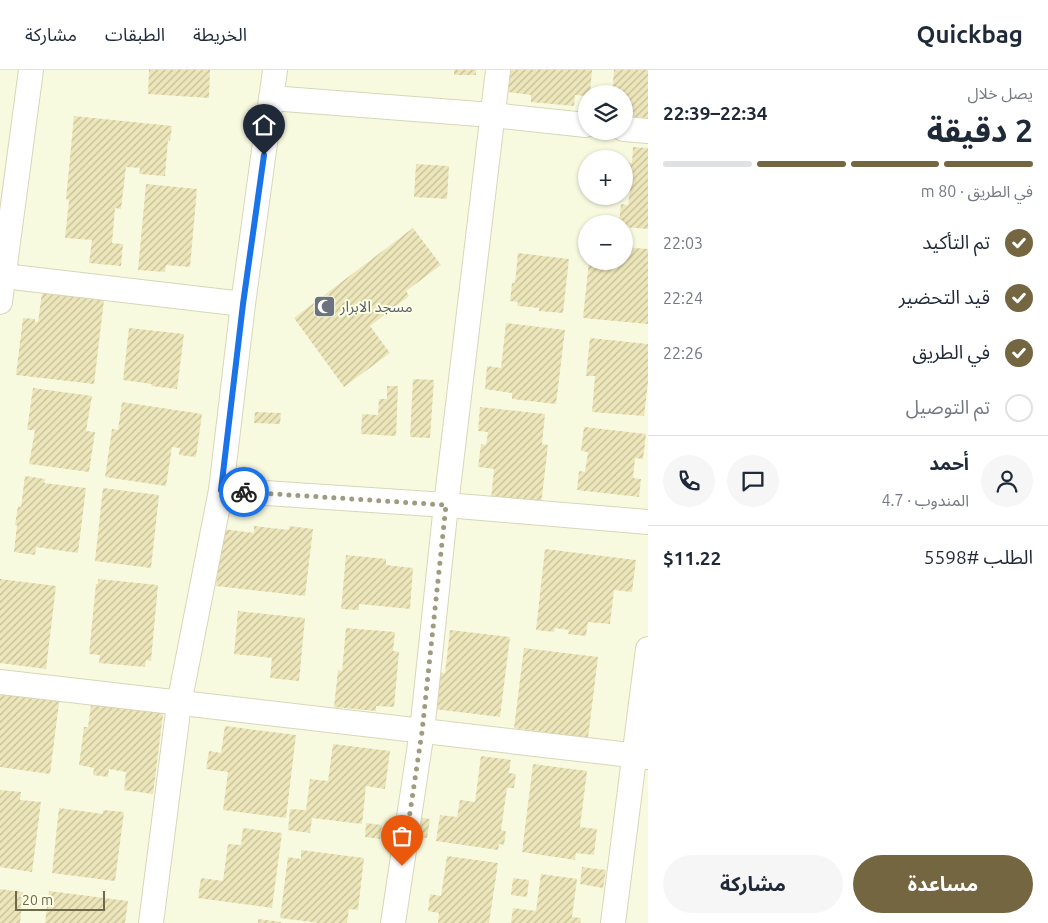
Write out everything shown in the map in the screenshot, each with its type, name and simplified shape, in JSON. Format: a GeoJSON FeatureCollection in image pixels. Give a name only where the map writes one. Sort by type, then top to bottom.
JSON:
{"type":"FeatureCollection","features":[{"type":"Feature","properties":{"kind":"street"},"geometry":{"type":"LineString","coordinates":[[0,302],[4,276],[8,176],[31,70]]}},
{"type":"Feature","properties":{"kind":"street"},"geometry":{"type":"LineString","coordinates":[[151,923],[179,704],[221,490],[243,304],[275,70]]}},
{"type":"Feature","properties":{"kind":"street"},"geometry":{"type":"LineString","coordinates":[[393,923],[422,732],[446,505],[498,70]]}},
{"type":"Feature","properties":{"kind":"street"},"geometry":{"type":"LineString","coordinates":[[271,98],[492,115],[578,124]]}},
{"type":"Feature","properties":{"kind":"street"},"geometry":{"type":"LineString","coordinates":[[633,130],[648,132]]}},
{"type":"Feature","properties":{"kind":"street"},"geometry":{"type":"LineString","coordinates":[[4,276],[243,304]]}},
{"type":"Feature","properties":{"kind":"street"},"geometry":{"type":"LineString","coordinates":[[221,490],[446,505],[648,522]]}},
{"type":"Feature","properties":{"kind":"street"},"geometry":{"type":"LineString","coordinates":[[613,923],[641,756],[648,649]]}},
{"type":"Feature","properties":{"kind":"street"},"geometry":{"type":"LineString","coordinates":[[0,682],[641,756]]}},
{"type":"Feature","properties":{"kind":"building"},"geometry":{"type":"Polygon","coordinates":[[[149,70],[210,70],[209,98],[148,94],[149,70]]]}},
{"type":"Feature","properties":{"kind":"building"},"geometry":{"type":"Polygon","coordinates":[[[454,70],[476,70],[476,75],[454,75],[454,70]]]}},
{"type":"Feature","properties":{"kind":"building"},"geometry":{"type":"Polygon","coordinates":[[[511,70],[592,70],[591,85],[578,85],[578,95],[575,95],[574,106],[531,102],[531,95],[508,92],[511,70]]]}},
{"type":"Feature","properties":{"kind":"building"},"geometry":{"type":"Polygon","coordinates":[[[614,70],[648,70],[648,118],[633,117],[633,85],[613,85],[614,70]]]}},
{"type":"Feature","properties":{"kind":"building"},"geometry":{"type":"Polygon","coordinates":[[[74,116],[172,126],[170,141],[168,140],[165,176],[139,174],[140,168],[126,167],[121,209],[115,208],[112,243],[123,244],[121,266],[89,263],[92,240],[65,238],[69,200],[66,199],[74,116]]]}},
{"type":"Feature","properties":{"kind":"building"},"geometry":{"type":"Polygon","coordinates":[[[633,147],[648,148],[648,229],[633,228],[633,215],[620,215],[621,205],[633,205],[633,147]]]}},
{"type":"Feature","properties":{"kind":"building"},"geometry":{"type":"Polygon","coordinates":[[[416,164],[449,166],[447,199],[414,197],[416,164]]]}},
{"type":"Feature","properties":{"kind":"building"},"geometry":{"type":"Polygon","coordinates":[[[146,184],[197,189],[190,267],[166,265],[165,272],[138,270],[146,184]]]}},
{"type":"Feature","properties":{"kind":"building"},"geometry":{"type":"Polygon","coordinates":[[[413,228],[441,265],[406,291],[409,296],[370,326],[390,353],[344,387],[294,318],[413,228]]]}},
{"type":"Feature","properties":{"kind":"building"},"geometry":{"type":"Polygon","coordinates":[[[633,248],[648,249],[648,324],[583,318],[588,270],[633,270],[633,248]]]}},
{"type":"Feature","properties":{"kind":"building"},"geometry":{"type":"Polygon","coordinates":[[[518,253],[569,259],[563,313],[539,311],[539,308],[517,306],[518,302],[510,301],[512,283],[515,283],[518,253]]]}},
{"type":"Feature","properties":{"kind":"building"},"geometry":{"type":"Polygon","coordinates":[[[42,293],[104,300],[94,384],[16,375],[23,318],[35,319],[35,322],[38,322],[42,293]]]}},
{"type":"Feature","properties":{"kind":"building"},"geometry":{"type":"Polygon","coordinates":[[[506,323],[565,330],[556,404],[512,399],[512,393],[485,389],[487,366],[501,368],[506,323]]]}},
{"type":"Feature","properties":{"kind":"building"},"geometry":{"type":"Polygon","coordinates":[[[129,328],[184,334],[177,389],[123,380],[129,328]]]}},
{"type":"Feature","properties":{"kind":"building"},"geometry":{"type":"Polygon","coordinates":[[[590,338],[648,344],[648,382],[644,416],[592,412],[595,376],[586,376],[590,338]]]}},
{"type":"Feature","properties":{"kind":"building"},"geometry":{"type":"Polygon","coordinates":[[[413,379],[434,380],[430,438],[410,437],[413,379]]]}},
{"type":"Feature","properties":{"kind":"building"},"geometry":{"type":"Polygon","coordinates":[[[387,386],[398,386],[396,436],[361,434],[362,414],[378,415],[379,399],[387,399],[387,386]]]}},
{"type":"Feature","properties":{"kind":"building"},"geometry":{"type":"Polygon","coordinates":[[[33,388],[92,396],[86,431],[95,432],[89,472],[29,464],[35,430],[27,430],[33,388]]]}},
{"type":"Feature","properties":{"kind":"building"},"geometry":{"type":"Polygon","coordinates":[[[122,402],[202,414],[196,457],[179,455],[180,448],[172,447],[166,486],[105,477],[112,429],[118,430],[122,402]]]}},
{"type":"Feature","properties":{"kind":"building"},"geometry":{"type":"Polygon","coordinates":[[[480,407],[545,414],[542,444],[548,445],[541,505],[491,499],[494,469],[478,467],[481,444],[486,445],[488,432],[478,431],[480,407]]]}},
{"type":"Feature","properties":{"kind":"building"},"geometry":{"type":"Polygon","coordinates":[[[255,412],[281,413],[280,424],[254,423],[255,412]]]}},
{"type":"Feature","properties":{"kind":"building"},"geometry":{"type":"Polygon","coordinates":[[[584,427],[646,434],[643,459],[635,458],[633,478],[641,479],[639,497],[577,490],[579,471],[585,472],[588,452],[581,451],[584,427]]]}},
{"type":"Feature","properties":{"kind":"building"},"geometry":{"type":"Polygon","coordinates":[[[25,476],[45,479],[44,483],[86,488],[78,553],[36,547],[35,555],[14,552],[17,525],[15,525],[18,506],[21,507],[25,476]]]}},
{"type":"Feature","properties":{"kind":"building"},"geometry":{"type":"Polygon","coordinates":[[[103,488],[159,495],[151,568],[95,561],[103,488]]]}},
{"type":"Feature","properties":{"kind":"building"},"geometry":{"type":"Polygon","coordinates":[[[254,526],[289,530],[289,526],[313,529],[305,596],[216,586],[223,529],[254,533],[254,526]]]}},
{"type":"Feature","properties":{"kind":"building"},"geometry":{"type":"Polygon","coordinates":[[[545,549],[636,560],[632,592],[614,590],[610,624],[588,622],[586,636],[568,634],[569,630],[555,628],[554,632],[536,630],[545,549]]]}},
{"type":"Feature","properties":{"kind":"building"},"geometry":{"type":"Polygon","coordinates":[[[346,555],[386,559],[386,565],[413,568],[410,609],[359,604],[359,610],[341,609],[346,555]]]}},
{"type":"Feature","properties":{"kind":"building"},"geometry":{"type":"Polygon","coordinates":[[[0,579],[56,586],[46,669],[0,663],[0,579]]]}},
{"type":"Feature","properties":{"kind":"building"},"geometry":{"type":"Polygon","coordinates":[[[98,579],[158,585],[151,661],[146,660],[145,667],[99,663],[100,655],[89,654],[98,579]]]}},
{"type":"Feature","properties":{"kind":"building"},"geometry":{"type":"Polygon","coordinates":[[[238,611],[305,618],[299,681],[270,678],[272,658],[234,654],[238,611]]]}},
{"type":"Feature","properties":{"kind":"building"},"geometry":{"type":"Polygon","coordinates":[[[346,628],[395,632],[393,651],[399,652],[394,707],[376,706],[376,711],[334,707],[338,670],[342,671],[346,628]]]}},
{"type":"Feature","properties":{"kind":"building"},"geometry":{"type":"Polygon","coordinates":[[[450,630],[510,637],[500,717],[434,709],[438,672],[445,673],[450,630]]]}},
{"type":"Feature","properties":{"kind":"building"},"geometry":{"type":"Polygon","coordinates":[[[524,648],[598,657],[588,738],[514,728],[524,648]]]}},
{"type":"Feature","properties":{"kind":"building"},"geometry":{"type":"Polygon","coordinates":[[[0,693],[60,695],[50,774],[0,767],[0,693]]]}},
{"type":"Feature","properties":{"kind":"building"},"geometry":{"type":"Polygon","coordinates":[[[92,698],[164,707],[153,794],[124,790],[126,772],[109,769],[108,777],[93,775],[94,768],[79,765],[84,727],[88,727],[92,698]]]}},
{"type":"Feature","properties":{"kind":"building"},"geometry":{"type":"Polygon","coordinates":[[[225,726],[296,735],[286,818],[223,810],[228,772],[206,769],[209,751],[221,753],[225,726]]]}},
{"type":"Feature","properties":{"kind":"building"},"geometry":{"type":"Polygon","coordinates":[[[333,744],[390,751],[385,789],[366,786],[362,824],[312,818],[310,833],[288,830],[290,809],[306,810],[310,779],[328,781],[333,744]]]}},
{"type":"Feature","properties":{"kind":"building"},"geometry":{"type":"Polygon","coordinates":[[[481,756],[511,760],[509,773],[516,774],[514,788],[507,788],[501,830],[506,831],[504,845],[499,844],[498,850],[436,841],[440,815],[457,817],[460,800],[475,802],[481,756]]]}},
{"type":"Feature","properties":{"kind":"building"},"geometry":{"type":"Polygon","coordinates":[[[533,764],[587,771],[580,827],[597,829],[594,855],[576,853],[575,860],[522,852],[533,764]]]}},
{"type":"Feature","properties":{"kind":"building"},"geometry":{"type":"Polygon","coordinates":[[[0,790],[21,792],[20,800],[41,802],[32,872],[0,867],[0,790]]]}},
{"type":"Feature","properties":{"kind":"building"},"geometry":{"type":"Polygon","coordinates":[[[59,808],[103,814],[103,810],[124,812],[115,881],[52,873],[59,808]]]}},
{"type":"Feature","properties":{"kind":"building"},"geometry":{"type":"Polygon","coordinates":[[[417,817],[430,819],[427,838],[414,837],[417,817]]]}},
{"type":"Feature","properties":{"kind":"building"},"geometry":{"type":"Polygon","coordinates":[[[366,823],[382,825],[380,839],[365,837],[366,823]]]}},
{"type":"Feature","properties":{"kind":"building"},"geometry":{"type":"Polygon","coordinates":[[[243,828],[282,833],[272,908],[198,898],[201,878],[223,881],[228,844],[241,845],[243,828]]]}},
{"type":"Feature","properties":{"kind":"building"},"geometry":{"type":"Polygon","coordinates":[[[301,850],[364,858],[358,910],[349,909],[347,923],[319,923],[280,918],[288,857],[301,859],[301,850]]]}},
{"type":"Feature","properties":{"kind":"building"},"geometry":{"type":"Polygon","coordinates":[[[447,856],[498,863],[489,923],[438,923],[439,913],[428,911],[430,894],[441,896],[447,856]]]}},
{"type":"Feature","properties":{"kind":"building"},"geometry":{"type":"Polygon","coordinates":[[[582,867],[606,870],[603,888],[580,884],[582,867]]]}},
{"type":"Feature","properties":{"kind":"building"},"geometry":{"type":"Polygon","coordinates":[[[541,874],[577,879],[572,917],[581,918],[580,923],[511,923],[513,908],[536,911],[541,874]]]}},
{"type":"Feature","properties":{"kind":"building"},"geometry":{"type":"Polygon","coordinates":[[[513,878],[529,880],[527,897],[511,895],[513,878]]]}},
{"type":"Feature","properties":{"kind":"building"},"geometry":{"type":"Polygon","coordinates":[[[0,889],[23,892],[20,923],[0,923],[0,889]]]}},
{"type":"Feature","properties":{"kind":"building"},"geometry":{"type":"Polygon","coordinates":[[[49,891],[128,901],[125,923],[45,923],[49,891]]]}},
{"type":"Feature","properties":{"kind":"building"},"geometry":{"type":"Polygon","coordinates":[[[258,919],[281,922],[281,923],[258,923],[258,919]]]}},
{"type":"Feature","properties":{"kind":"way so far"},"geometry":{"type":"LineString","coordinates":[[244,492],[446,505],[422,732],[402,866]]}},
{"type":"Feature","properties":{"kind":"place","name":"مسجد الابرار"},"geometry":{"type":"Point","coordinates":[324,307]}},
{"type":"Feature","properties":{"kind":"route"},"geometry":{"type":"LineString","coordinates":[[244,492],[221,490],[243,304],[264,155]]}}]}
